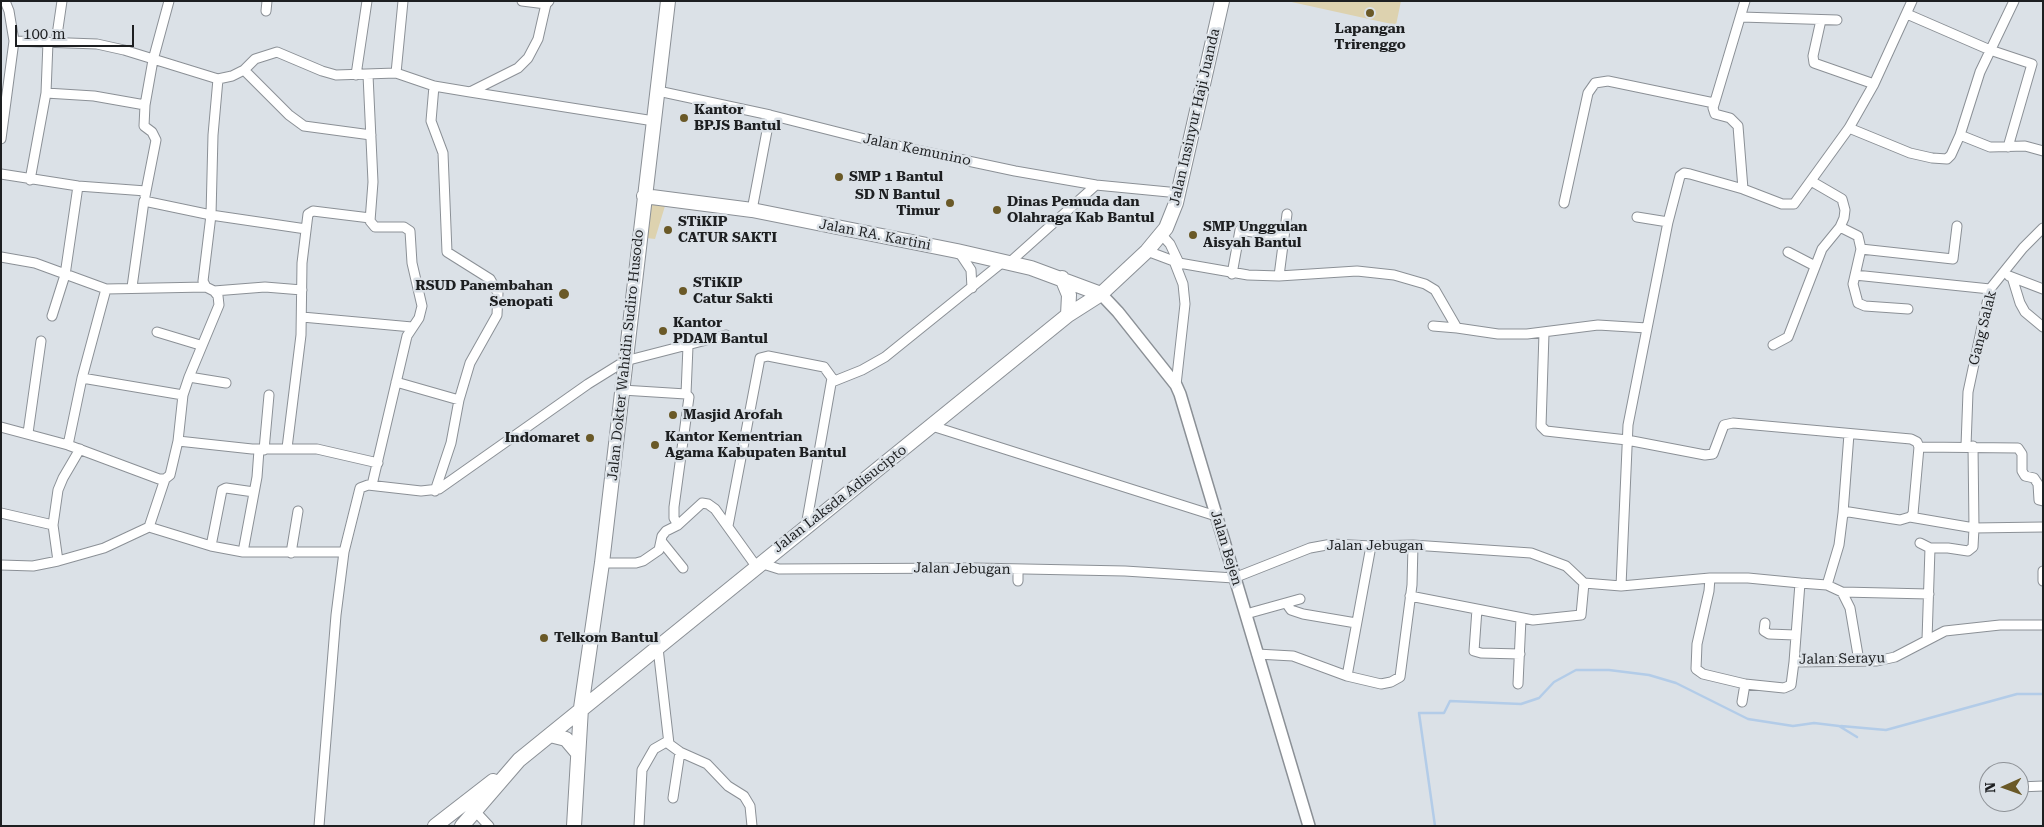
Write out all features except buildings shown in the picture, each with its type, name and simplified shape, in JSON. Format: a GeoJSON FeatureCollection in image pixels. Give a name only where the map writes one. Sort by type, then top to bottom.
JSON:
{"type":"FeatureCollection","features":[{"type":"Feature","properties":{"kind":"main road","name":"Jalan Dokter Wahidin Sudiro Husodo"},"geometry":{"type":"LineString","coordinates":[[574,826],[581,708],[602,563],[668,1]]}},
{"type":"Feature","properties":{"kind":"main road","name":"Jalan Insinyur Haji Juanda"},"geometry":{"type":"LineString","coordinates":[[1101,294],[1146,251],[1170,220],[1179,193],[1222,1]]}},
{"type":"Feature","properties":{"kind":"main road","name":"Jalan RA. Kartini"},"geometry":{"type":"LineString","coordinates":[[644,196],[752,210],[957,251],[1007,262],[1062,278],[1101,294]]}},
{"type":"Feature","properties":{"kind":"main road"},"geometry":{"type":"LineString","coordinates":[[1062,278],[1069,295],[1068,315]]}},
{"type":"Feature","properties":{"kind":"main road","name":"Jalan Laksda Adisucipto"},"geometry":{"type":"LineString","coordinates":[[519,760],[616,679],[658,648],[758,564],[1068,315],[1101,294]]}},
{"type":"Feature","properties":{"kind":"main road"},"geometry":{"type":"LineString","coordinates":[[588,663],[589,673],[597,681],[605,682],[616,679]]}},
{"type":"Feature","properties":{"kind":"main road"},"geometry":{"type":"LineString","coordinates":[[550,735],[566,739],[577,752]]}},
{"type":"Feature","properties":{"kind":"main road"},"geometry":{"type":"LineString","coordinates":[[462,826],[519,760]]}},
{"type":"Feature","properties":{"kind":"main road"},"geometry":{"type":"LineString","coordinates":[[436,826],[519,760]]}},
{"type":"Feature","properties":{"kind":"street"},"geometry":{"type":"LineString","coordinates":[[1,138],[14,41],[5,1]]}},
{"type":"Feature","properties":{"kind":"street"},"geometry":{"type":"LineString","coordinates":[[30,180],[46,92],[52,42],[62,1]]}},
{"type":"Feature","properties":{"kind":"street"},"geometry":{"type":"LineString","coordinates":[[132,287],[144,201],[156,140],[152,132],[144,126],[145,105],[153,60],[170,1]]}},
{"type":"Feature","properties":{"kind":"street"},"geometry":{"type":"LineString","coordinates":[[356,75],[367,1]]}},
{"type":"Feature","properties":{"kind":"street"},"geometry":{"type":"LineString","coordinates":[[396,73],[403,1]]}},
{"type":"Feature","properties":{"kind":"street"},"geometry":{"type":"LineString","coordinates":[[470,92],[518,68],[528,58],[538,39],[548,3],[522,1]]}},
{"type":"Feature","properties":{"kind":"street"},"geometry":{"type":"LineString","coordinates":[[1743,189],[1738,126],[1730,118],[1715,114],[1714,103],[1745,1]]}},
{"type":"Feature","properties":{"kind":"street"},"geometry":{"type":"LineString","coordinates":[[1621,586],[1627,440],[1636,376],[1677,182],[1684,173],[1743,189],[1777,203],[1791,205],[1797,201],[1849,128],[1874,84],[1912,1]]}},
{"type":"Feature","properties":{"kind":"street"},"geometry":{"type":"LineString","coordinates":[[1849,128],[1910,153],[1941,159],[1947,158],[1954,152],[1980,72],[2014,1]]}},
{"type":"Feature","properties":{"kind":"street"},"geometry":{"type":"LineString","coordinates":[[1907,14],[1990,50],[2032,64],[2008,148]]}},
{"type":"Feature","properties":{"kind":"street"},"geometry":{"type":"LineString","coordinates":[[1741,17],[1837,20]]}},
{"type":"Feature","properties":{"kind":"street"},"geometry":{"type":"LineString","coordinates":[[1821,20],[1813,56],[1814,63],[1874,84]]}},
{"type":"Feature","properties":{"kind":"street"},"geometry":{"type":"LineString","coordinates":[[14,41],[102,45],[218,79],[244,70],[255,59],[277,52],[336,75],[396,73],[434,86],[654,121]]}},
{"type":"Feature","properties":{"kind":"street"},"geometry":{"type":"LineString","coordinates":[[244,70],[289,115],[304,126],[370,135]]}},
{"type":"Feature","properties":{"kind":"street"},"geometry":{"type":"LineString","coordinates":[[368,75],[373,182],[371,224],[375,227],[404,227],[410,231],[412,263],[422,306],[419,318],[407,336],[372,485]]}},
{"type":"Feature","properties":{"kind":"street"},"geometry":{"type":"LineString","coordinates":[[149,527],[166,479],[174,465],[184,395],[189,377],[200,345],[219,305],[218,296],[203,281],[211,215],[213,134],[218,79]]}},
{"type":"Feature","properties":{"kind":"street"},"geometry":{"type":"LineString","coordinates":[[1564,203],[1588,92],[1595,83],[1608,81],[1714,103]]}},
{"type":"Feature","properties":{"kind":"street"},"geometry":{"type":"LineString","coordinates":[[434,86],[431,121],[442,153],[447,252],[490,278],[498,293],[497,315],[470,363],[459,400],[451,443],[435,491]]}},
{"type":"Feature","properties":{"kind":"street","name":"Jalan Kemunino"},"geometry":{"type":"LineString","coordinates":[[658,91],[1015,171],[1096,185],[1179,193]]}},
{"type":"Feature","properties":{"kind":"street"},"geometry":{"type":"LineString","coordinates":[[46,92],[94,96],[145,105]]}},
{"type":"Feature","properties":{"kind":"street"},"geometry":{"type":"LineString","coordinates":[[752,210],[770,115]]}},
{"type":"Feature","properties":{"kind":"street"},"geometry":{"type":"LineString","coordinates":[[1960,135],[1990,147],[2008,148],[2025,146],[2043,150]]}},
{"type":"Feature","properties":{"kind":"street"},"geometry":{"type":"LineString","coordinates":[[1,174],[78,186],[146,191]]}},
{"type":"Feature","properties":{"kind":"street"},"geometry":{"type":"LineString","coordinates":[[1773,344],[1788,338],[1822,249],[1840,227],[1845,210],[1842,199],[1811,181]]}},
{"type":"Feature","properties":{"kind":"street"},"geometry":{"type":"LineString","coordinates":[[832,382],[862,370],[880,360],[1007,262],[1096,185]]}},
{"type":"Feature","properties":{"kind":"street"},"geometry":{"type":"LineString","coordinates":[[52,316],[65,275],[78,186]]}},
{"type":"Feature","properties":{"kind":"street"},"geometry":{"type":"LineString","coordinates":[[144,201],[211,215],[306,229]]}},
{"type":"Feature","properties":{"kind":"street"},"geometry":{"type":"LineString","coordinates":[[287,448],[302,317],[302,263],[308,214],[311,212],[370,218]]}},
{"type":"Feature","properties":{"kind":"street"},"geometry":{"type":"LineString","coordinates":[[1279,276],[1287,214]]}},
{"type":"Feature","properties":{"kind":"street"},"geometry":{"type":"LineString","coordinates":[[1637,217],[1668,222]]}},
{"type":"Feature","properties":{"kind":"street"},"geometry":{"type":"LineString","coordinates":[[1860,249],[1954,259],[1957,226]]}},
{"type":"Feature","properties":{"kind":"street"},"geometry":{"type":"LineString","coordinates":[[1840,227],[1858,236],[1860,249],[1854,291],[1858,303],[1864,306],[1908,309]]}},
{"type":"Feature","properties":{"kind":"street","name":"Gang Salak"},"geometry":{"type":"LineString","coordinates":[[1930,548],[1968,551],[1973,547],[1974,528],[1968,392],[1990,289],[2008,276],[2017,255],[2043,228]]}},
{"type":"Feature","properties":{"kind":"street"},"geometry":{"type":"LineString","coordinates":[[1232,274],[1240,230],[1284,237]]}},
{"type":"Feature","properties":{"kind":"street"},"geometry":{"type":"LineString","coordinates":[[1161,234],[1170,244],[1183,284],[1185,304],[1176,385]]}},
{"type":"Feature","properties":{"kind":"street"},"geometry":{"type":"LineString","coordinates":[[957,251],[972,270],[972,288]]}},
{"type":"Feature","properties":{"kind":"street"},"geometry":{"type":"LineString","coordinates":[[1146,251],[1176,262],[1232,274],[1279,276],[1364,271],[1417,282],[1432,287],[1440,295],[1457,328]]}},
{"type":"Feature","properties":{"kind":"street"},"geometry":{"type":"LineString","coordinates":[[1788,252],[1815,266]]}},
{"type":"Feature","properties":{"kind":"street"},"geometry":{"type":"LineString","coordinates":[[1,257],[35,263],[106,289],[132,287],[210,289],[260,287],[302,290]]}},
{"type":"Feature","properties":{"kind":"street"},"geometry":{"type":"LineString","coordinates":[[1855,275],[1990,289]]}},
{"type":"Feature","properties":{"kind":"street"},"geometry":{"type":"LineString","coordinates":[[2008,276],[2043,289]]}},
{"type":"Feature","properties":{"kind":"street"},"geometry":{"type":"LineString","coordinates":[[2008,276],[2025,312],[2043,327]]}},
{"type":"Feature","properties":{"kind":"street"},"geometry":{"type":"LineString","coordinates":[[68,445],[82,378],[106,289]]}},
{"type":"Feature","properties":{"kind":"street","name":"Jalan Bejen"},"geometry":{"type":"LineString","coordinates":[[1101,294],[1118,312],[1176,385],[1309,826]]}},
{"type":"Feature","properties":{"kind":"street"},"geometry":{"type":"LineString","coordinates":[[302,317],[412,327]]}},
{"type":"Feature","properties":{"kind":"street"},"geometry":{"type":"LineString","coordinates":[[1433,326],[1498,334],[1544,333],[1598,324],[1647,328]]}},
{"type":"Feature","properties":{"kind":"street"},"geometry":{"type":"LineString","coordinates":[[157,332],[200,345]]}},
{"type":"Feature","properties":{"kind":"street"},"geometry":{"type":"LineString","coordinates":[[1544,333],[1541,426],[1543,429],[1552,433],[1627,440],[1705,455],[1713,454],[1724,425],[1729,423],[1911,439],[1917,442],[1919,447],[1916,508],[1910,518]]}},
{"type":"Feature","properties":{"kind":"street"},"geometry":{"type":"LineString","coordinates":[[319,826],[336,618],[344,552],[360,488],[365,485],[372,485],[435,491],[625,361],[726,335]]}},
{"type":"Feature","properties":{"kind":"street"},"geometry":{"type":"LineString","coordinates":[[28,433],[41,341]]}},
{"type":"Feature","properties":{"kind":"street"},"geometry":{"type":"LineString","coordinates":[[686,394],[688,346]]}},
{"type":"Feature","properties":{"kind":"street"},"geometry":{"type":"LineString","coordinates":[[728,526],[761,356],[824,367],[832,382],[806,526]]}},
{"type":"Feature","properties":{"kind":"street"},"geometry":{"type":"LineString","coordinates":[[189,377],[226,383]]}},
{"type":"Feature","properties":{"kind":"street"},"geometry":{"type":"LineString","coordinates":[[82,378],[184,395]]}},
{"type":"Feature","properties":{"kind":"street"},"geometry":{"type":"LineString","coordinates":[[396,382],[459,400]]}},
{"type":"Feature","properties":{"kind":"street"},"geometry":{"type":"LineString","coordinates":[[622,390],[686,394],[690,397],[674,507],[674,518],[678,525]]}},
{"type":"Feature","properties":{"kind":"street"},"geometry":{"type":"LineString","coordinates":[[243,552],[262,450],[269,395]]}},
{"type":"Feature","properties":{"kind":"street"},"geometry":{"type":"LineString","coordinates":[[932,426],[1216,516]]}},
{"type":"Feature","properties":{"kind":"street"},"geometry":{"type":"LineString","coordinates":[[1,427],[68,445],[159,479],[166,479]]}},
{"type":"Feature","properties":{"kind":"street"},"geometry":{"type":"LineString","coordinates":[[1827,585],[1839,545],[1849,434]]}},
{"type":"Feature","properties":{"kind":"street"},"geometry":{"type":"LineString","coordinates":[[178,441],[262,450],[287,448],[324,450],[378,463]]}},
{"type":"Feature","properties":{"kind":"street"},"geometry":{"type":"LineString","coordinates":[[1919,447],[1969,446],[2018,448],[2022,454],[2022,471],[2024,476],[2034,478],[2038,484],[2039,500],[2043,501]]}},
{"type":"Feature","properties":{"kind":"street"},"geometry":{"type":"LineString","coordinates":[[58,561],[53,525],[63,478],[80,449]]}},
{"type":"Feature","properties":{"kind":"street"},"geometry":{"type":"LineString","coordinates":[[211,546],[222,490],[226,488],[254,492]]}},
{"type":"Feature","properties":{"kind":"street"},"geometry":{"type":"LineString","coordinates":[[602,563],[636,563],[659,550],[662,536],[666,531],[678,525],[702,503],[711,506],[758,564]]}},
{"type":"Feature","properties":{"kind":"street"},"geometry":{"type":"LineString","coordinates":[[291,553],[298,511]]}},
{"type":"Feature","properties":{"kind":"street"},"geometry":{"type":"LineString","coordinates":[[1843,513],[1849,512],[1900,520],[1910,518],[1974,528],[2043,526]]}},
{"type":"Feature","properties":{"kind":"street"},"geometry":{"type":"LineString","coordinates":[[1,513],[53,525]]}},
{"type":"Feature","properties":{"kind":"street"},"geometry":{"type":"LineString","coordinates":[[1,565],[33,566],[58,561],[104,548],[149,527],[211,546],[243,552],[344,552]]}},
{"type":"Feature","properties":{"kind":"street"},"geometry":{"type":"LineString","coordinates":[[662,542],[683,568]]}},
{"type":"Feature","properties":{"kind":"street"},"geometry":{"type":"LineString","coordinates":[[1920,543],[1930,548],[1927,640]]}},
{"type":"Feature","properties":{"kind":"street","name":"Jalan Jebugan"},"geometry":{"type":"LineString","coordinates":[[758,564],[779,569],[975,568],[1125,570],[1234,578],[1310,548],[1332,544],[1371,546],[1413,545],[1530,554],[1562,564],[1584,583]]}},
{"type":"Feature","properties":{"kind":"street"},"geometry":{"type":"LineString","coordinates":[[1257,654],[1293,656],[1347,676],[1381,684],[1391,682],[1400,677],[1410,596],[1413,545]]}},
{"type":"Feature","properties":{"kind":"street"},"geometry":{"type":"LineString","coordinates":[[1347,676],[1371,546]]}},
{"type":"Feature","properties":{"kind":"street"},"geometry":{"type":"LineString","coordinates":[[1018,570],[1018,581]]}},
{"type":"Feature","properties":{"kind":"street"},"geometry":{"type":"LineString","coordinates":[[2043,571],[2043,581]]}},
{"type":"Feature","properties":{"kind":"street"},"geometry":{"type":"LineString","coordinates":[[1710,578],[1709,591],[1697,644],[1696,669],[1703,674],[1745,684],[1788,687],[1794,662]]}},
{"type":"Feature","properties":{"kind":"street"},"geometry":{"type":"LineString","coordinates":[[1410,596],[1534,620],[1581,615],[1584,583],[1621,586],[1710,578],[1748,578],[1827,585],[1842,592],[1929,594]]}},
{"type":"Feature","properties":{"kind":"street"},"geometry":{"type":"LineString","coordinates":[[1765,623],[1764,631],[1769,634],[1795,636],[1800,583]]}},
{"type":"Feature","properties":{"kind":"street"},"geometry":{"type":"LineString","coordinates":[[1842,592],[1850,608],[1859,661]]}},
{"type":"Feature","properties":{"kind":"street"},"geometry":{"type":"LineString","coordinates":[[1246,614],[1300,599]]}},
{"type":"Feature","properties":{"kind":"street"},"geometry":{"type":"LineString","coordinates":[[1286,603],[1291,610],[1303,614],[1356,623]]}},
{"type":"Feature","properties":{"kind":"street"},"geometry":{"type":"LineString","coordinates":[[1477,609],[1473,639],[1474,651],[1481,653],[1520,654]]}},
{"type":"Feature","properties":{"kind":"street"},"geometry":{"type":"LineString","coordinates":[[1518,684],[1520,618]]}},
{"type":"Feature","properties":{"kind":"street","name":"Jalan Serayu"},"geometry":{"type":"LineString","coordinates":[[1795,636],[1794,662],[1878,661],[1895,657],[1937,634],[1952,630],[2000,625],[2043,625]]}},
{"type":"Feature","properties":{"kind":"street"},"geometry":{"type":"LineString","coordinates":[[658,648],[668,741],[680,752],[707,764],[728,786],[744,796],[750,806],[752,826]]}},
{"type":"Feature","properties":{"kind":"street"},"geometry":{"type":"LineString","coordinates":[[1742,702],[1745,684]]}},
{"type":"Feature","properties":{"kind":"street"},"geometry":{"type":"LineString","coordinates":[[640,826],[642,770],[654,749],[668,741]]}},
{"type":"Feature","properties":{"kind":"street"},"geometry":{"type":"LineString","coordinates":[[673,798],[680,752]]}},
{"type":"Feature","properties":{"kind":"street"},"geometry":{"type":"LineString","coordinates":[[2029,787],[2043,786]]}},
{"type":"Feature","properties":{"kind":"street"},"geometry":{"type":"LineString","coordinates":[[475,811],[489,826]]}},
{"type":"Feature","properties":{"kind":"shaded area","name":"Lapangan Trirenggo"},"geometry":{"type":"Polygon","coordinates":[[[1287,1],[1401,1],[1396,25],[1287,1]]]}},
{"type":"Feature","properties":{"kind":"shaded area"},"geometry":{"type":"Polygon","coordinates":[[[644,195],[699,200],[698,211],[665,206],[655,239],[638,237],[644,195]]]}},
{"type":"Feature","properties":{"kind":"waterway"},"geometry":{"type":"LineString","coordinates":[[1435,826],[1419,713],[1444,713],[1450,701],[1521,704],[1539,698],[1554,682],[1576,670],[1609,670],[1649,675],[1676,683],[1748,719],[1793,726],[1814,723],[1839,726],[1857,737]]}},
{"type":"Feature","properties":{"kind":"waterway"},"geometry":{"type":"LineString","coordinates":[[1841,726],[1886,730],[2017,694],[2043,694]]}},
{"type":"Feature","properties":{"kind":"place","name":"Lapangan Trirenggo"},"geometry":{"type":"Point","coordinates":[1370,13]}},
{"type":"Feature","properties":{"kind":"place","name":"Kantor BPJS Bantul"},"geometry":{"type":"Point","coordinates":[684,118]}},
{"type":"Feature","properties":{"kind":"place","name":"SMP 1 Bantul"},"geometry":{"type":"Point","coordinates":[839,177]}},
{"type":"Feature","properties":{"kind":"place","name":"SD N Bantul Timur"},"geometry":{"type":"Point","coordinates":[950,203]}},
{"type":"Feature","properties":{"kind":"place","name":"Dinas Pemuda dan Olahraga Kab Bantul"},"geometry":{"type":"Point","coordinates":[997,210]}},
{"type":"Feature","properties":{"kind":"place","name":"STiKIP CATUR SAKTI"},"geometry":{"type":"Point","coordinates":[668,230]}},
{"type":"Feature","properties":{"kind":"place","name":"SMP Unggulan Aisyah Bantul"},"geometry":{"type":"Point","coordinates":[1193,235]}},
{"type":"Feature","properties":{"kind":"place","name":"STiKIP Catur Sakti"},"geometry":{"type":"Point","coordinates":[683,291]}},
{"type":"Feature","properties":{"kind":"place","name":"RSUD Panembahan Senopati"},"geometry":{"type":"Point","coordinates":[564,294]}},
{"type":"Feature","properties":{"kind":"place","name":"Kantor PDAM Bantul"},"geometry":{"type":"Point","coordinates":[663,331]}},
{"type":"Feature","properties":{"kind":"place","name":"Masjid Arofah"},"geometry":{"type":"Point","coordinates":[673,415]}},
{"type":"Feature","properties":{"kind":"place","name":"Indomaret"},"geometry":{"type":"Point","coordinates":[590,438]}},
{"type":"Feature","properties":{"kind":"place","name":"Kantor Kementrian Agama Kabupaten Bantul"},"geometry":{"type":"Point","coordinates":[655,445]}},
{"type":"Feature","properties":{"kind":"place","name":"Telkom Bantul"},"geometry":{"type":"Point","coordinates":[544,638]}}]}
